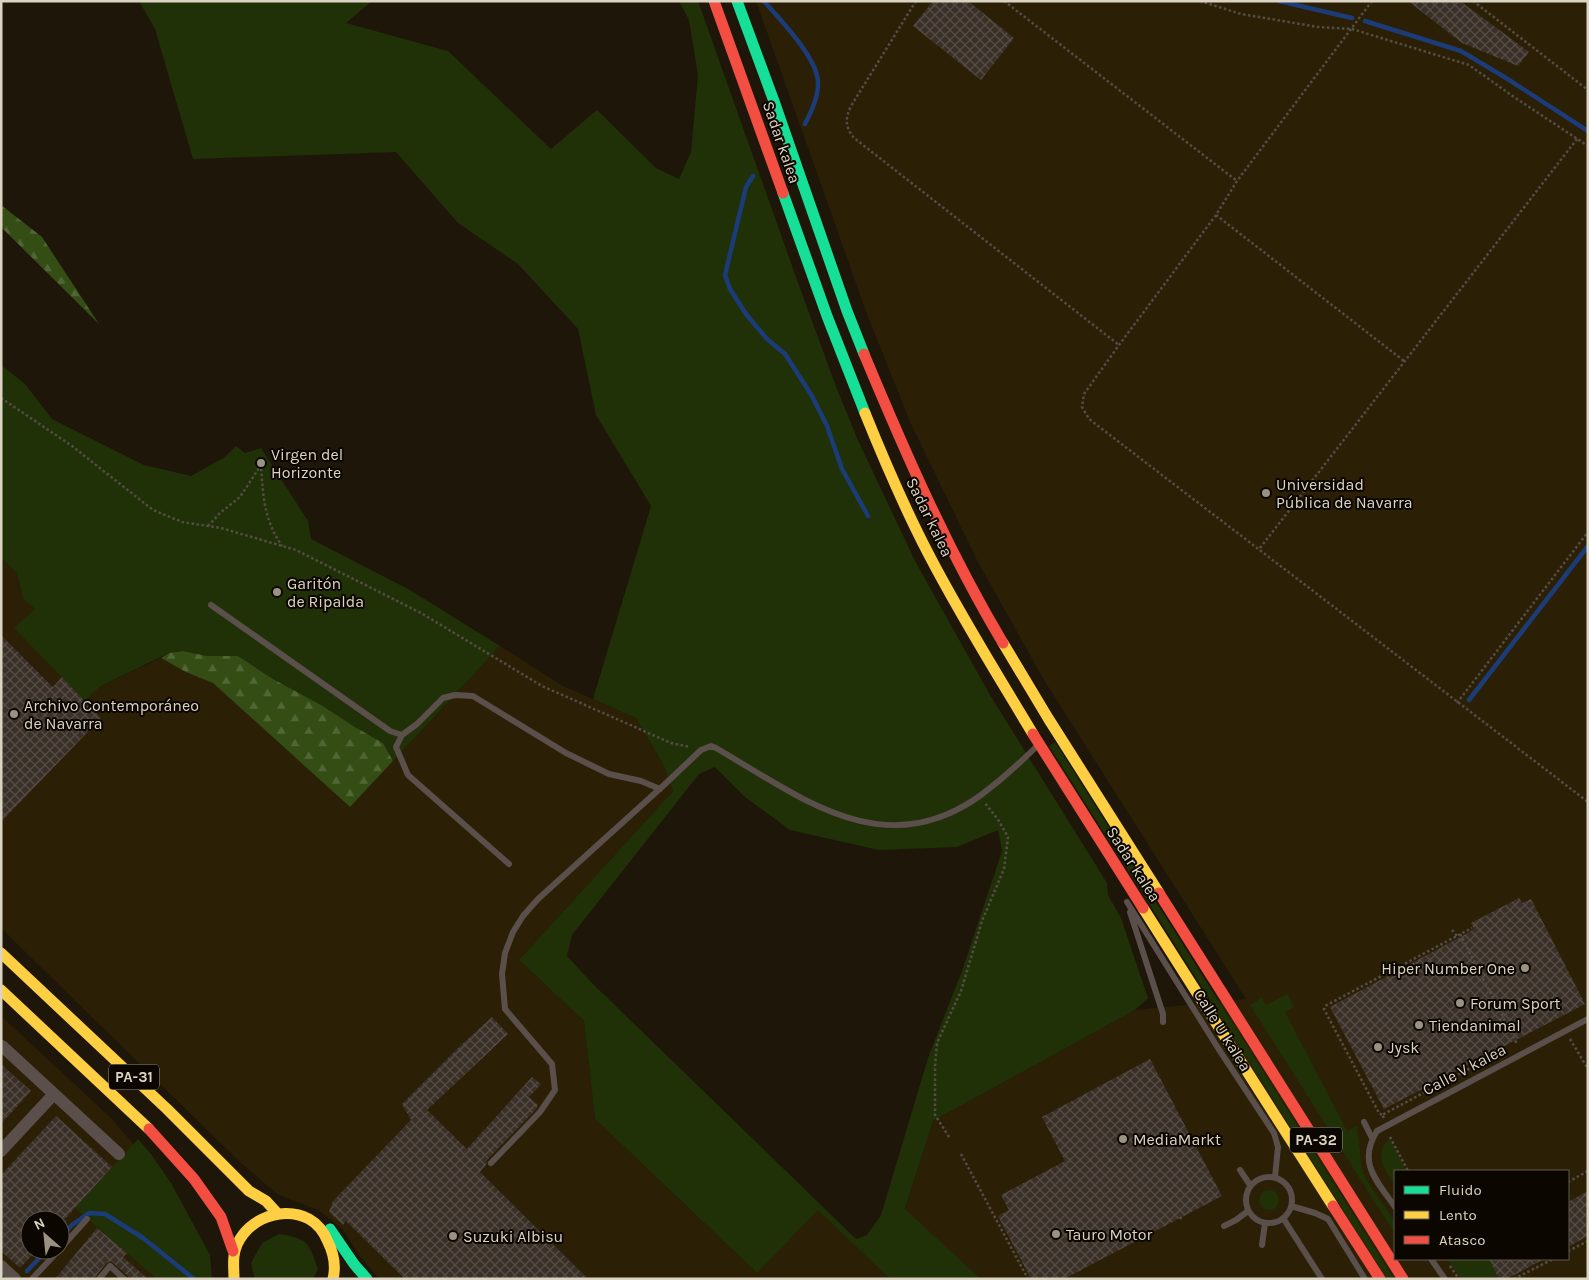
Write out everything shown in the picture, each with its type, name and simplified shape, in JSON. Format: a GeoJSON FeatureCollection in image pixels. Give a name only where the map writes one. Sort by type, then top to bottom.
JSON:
{"type":"FeatureCollection","features":[{"type":"Feature","properties":{"kind":"main road","name":"Sadar kalea"},"geometry":{"type":"LineString","coordinates":[[714,1],[830,325],[861,407],[904,505],[962,615],[1039,744],[1204,1004]]}},
{"type":"Feature","properties":{"kind":"main road","name":"Sadar kalea"},"geometry":{"type":"LineString","coordinates":[[737,1],[847,311],[922,488],[976,598],[1057,733],[1404,1279]]}},
{"type":"Feature","properties":{"kind":"main road","name":"PA-31"},"geometry":{"type":"LineString","coordinates":[[1,953],[160,1102],[249,1191],[266,1201],[277,1213]]}},
{"type":"Feature","properties":{"kind":"main road","name":"PA-31"},"geometry":{"type":"LineString","coordinates":[[1,990],[148,1128],[194,1179],[221,1217],[233,1251],[232,1266],[234,1279]]}},
{"type":"Feature","properties":{"kind":"main road","name":"PA-32"},"geometry":{"type":"LineString","coordinates":[[1204,1004],[1380,1279]]}},
{"type":"Feature","properties":{"kind":"main road"},"geometry":{"type":"LineString","coordinates":[[266,1201],[299,1207],[315,1214],[325,1222],[343,1249],[367,1279]]}},
{"type":"Feature","properties":{"kind":"main road"},"geometry":{"type":"LineString","coordinates":[[233,1251],[239,1237],[249,1225],[262,1217],[277,1213],[293,1213],[308,1219],[321,1229],[331,1242],[335,1258],[335,1277]]}},
{"type":"Feature","properties":{"kind":"street"},"geometry":{"type":"LineString","coordinates":[[1039,744],[1057,733]]}},
{"type":"Feature","properties":{"kind":"street"},"geometry":{"type":"LineString","coordinates":[[2,1046],[120,1154]]}},
{"type":"Feature","properties":{"kind":"street"},"geometry":{"type":"LineString","coordinates":[[1,1151],[54,1094]]}},
{"type":"Feature","properties":{"kind":"street"},"geometry":{"type":"LineString","coordinates":[[1,1266],[14,1279]]}},
{"type":"Feature","properties":{"kind":"lane"},"geometry":{"type":"LineString","coordinates":[[211,605],[390,731],[402,735]]}},
{"type":"Feature","properties":{"kind":"lane"},"geometry":{"type":"LineString","coordinates":[[509,864],[408,775],[396,747],[402,735],[418,724],[443,698],[455,695],[473,696],[566,753],[609,774],[641,781],[660,789]]}},
{"type":"Feature","properties":{"kind":"lane"},"geometry":{"type":"LineString","coordinates":[[491,1163],[540,1112],[555,1090],[552,1064],[505,1009],[502,974],[505,953],[513,932],[523,916],[538,899],[701,750],[711,746],[716,748],[823,809],[857,821],[881,825],[923,823],[951,812],[979,796],[1010,772],[1039,744]]}},
{"type":"Feature","properties":{"kind":"lane","name":"Calle U kalea"},"geometry":{"type":"LineString","coordinates":[[1116,868],[1163,1014],[1163,1022]]}},
{"type":"Feature","properties":{"kind":"lane","name":"Calle U kalea"},"geometry":{"type":"LineString","coordinates":[[1127,902],[1218,1048],[1274,1133],[1278,1147],[1275,1177]]}},
{"type":"Feature","properties":{"kind":"lane","name":"Calle V kalea"},"geometry":{"type":"LineString","coordinates":[[1372,1138],[1377,1131],[1588,1019]]}},
{"type":"Feature","properties":{"kind":"lane"},"geometry":{"type":"LineString","coordinates":[[1364,1122],[1372,1138],[1368,1154],[1370,1165],[1375,1178],[1394,1206]]}},
{"type":"Feature","properties":{"kind":"lane"},"geometry":{"type":"LineString","coordinates":[[1240,1170],[1250,1185]]}},
{"type":"Feature","properties":{"kind":"lane"},"geometry":{"type":"LineString","coordinates":[[1266,1176],[1275,1177],[1282,1180],[1288,1186],[1291,1192],[1291,1206],[1283,1218],[1272,1223],[1265,1223],[1252,1217],[1248,1211],[1245,1198],[1250,1185],[1257,1179],[1266,1176]]}},
{"type":"Feature","properties":{"kind":"lane"},"geometry":{"type":"LineString","coordinates":[[1291,1206],[1328,1219],[1365,1279]]}},
{"type":"Feature","properties":{"kind":"lane"},"geometry":{"type":"LineString","coordinates":[[1224,1226],[1248,1211]]}},
{"type":"Feature","properties":{"kind":"lane"},"geometry":{"type":"LineString","coordinates":[[1283,1218],[1322,1279]]}},
{"type":"Feature","properties":{"kind":"lane"},"geometry":{"type":"LineString","coordinates":[[70,1239],[87,1219]]}},
{"type":"Feature","properties":{"kind":"lane"},"geometry":{"type":"LineString","coordinates":[[1262,1244],[1265,1223]]}},
{"type":"Feature","properties":{"kind":"lane"},"geometry":{"type":"LineString","coordinates":[[32,1279],[50,1260]]}},
{"type":"Feature","properties":{"kind":"lane"},"geometry":{"type":"LineString","coordinates":[[1432,1260],[1446,1279]]}},
{"type":"Feature","properties":{"kind":"lane"},"geometry":{"type":"LineString","coordinates":[[99,1279],[110,1266],[124,1279]]}},
{"type":"Feature","properties":{"kind":"path"},"geometry":{"type":"LineString","coordinates":[[916,1],[851,106],[846,122],[848,131],[862,144],[1119,345]]}},
{"type":"Feature","properties":{"kind":"path"},"geometry":{"type":"LineString","coordinates":[[1004,1],[1237,181]]}},
{"type":"Feature","properties":{"kind":"path"},"geometry":{"type":"LineString","coordinates":[[1200,1],[1241,14],[1318,26],[1352,29],[1469,65],[1588,146]]}},
{"type":"Feature","properties":{"kind":"path"},"geometry":{"type":"LineString","coordinates":[[1372,1],[1237,181],[1216,215],[1084,394],[1082,408],[1089,419],[1260,548],[1457,703],[1588,802]]}},
{"type":"Feature","properties":{"kind":"path"},"geometry":{"type":"LineString","coordinates":[[1473,1],[1588,90]]}},
{"type":"Feature","properties":{"kind":"path"},"geometry":{"type":"LineString","coordinates":[[1260,548],[1576,139]]}},
{"type":"Feature","properties":{"kind":"path"},"geometry":{"type":"LineString","coordinates":[[1216,215],[1404,361]]}},
{"type":"Feature","properties":{"kind":"path"},"geometry":{"type":"LineString","coordinates":[[1,398],[72,446],[153,510],[182,522],[208,526],[296,550],[421,613],[542,686],[671,743],[701,750]]}},
{"type":"Feature","properties":{"kind":"path"},"geometry":{"type":"LineString","coordinates":[[208,526],[220,513],[240,497],[261,466],[267,516],[272,532],[282,546]]}},
{"type":"Feature","properties":{"kind":"path"},"geometry":{"type":"LineString","coordinates":[[1457,703],[1588,532]]}},
{"type":"Feature","properties":{"kind":"path"},"geometry":{"type":"LineString","coordinates":[[950,1136],[935,1115],[937,1042],[961,991],[982,921],[1004,869],[1008,837],[999,821],[979,796]]}},
{"type":"Feature","properties":{"kind":"path"},"geometry":{"type":"LineString","coordinates":[[1382,1115],[1379,1113],[1324,1009],[1325,1006],[1472,928]]}},
{"type":"Feature","properties":{"kind":"path"},"geometry":{"type":"LineString","coordinates":[[1452,930],[1458,935],[1517,1044]]}},
{"type":"Feature","properties":{"kind":"path"},"geometry":{"type":"LineString","coordinates":[[1569,1037],[1588,1070]]}},
{"type":"Feature","properties":{"kind":"path"},"geometry":{"type":"LineString","coordinates":[[1384,1141],[1391,1136],[1408,1170]]}},
{"type":"Feature","properties":{"kind":"path"},"geometry":{"type":"LineString","coordinates":[[961,1154],[1028,1279]]}},
{"type":"Feature","properties":{"kind":"path"},"geometry":{"type":"LineString","coordinates":[[1569,1181],[1588,1171]]}},
{"type":"Feature","properties":{"kind":"path"},"geometry":{"type":"LineString","coordinates":[[1569,1251],[1588,1241]]}},
{"type":"Feature","properties":{"kind":"path"},"geometry":{"type":"LineString","coordinates":[[1514,1279],[1552,1260]]}},
{"type":"Feature","properties":{"kind":"path"},"geometry":{"type":"LineString","coordinates":[[1450,1265],[1459,1279]]}},
{"type":"Feature","properties":{"kind":"shaded area","name":"Universidad Pública de Navarra"},"geometry":{"type":"Polygon","coordinates":[[[756,1],[1588,1],[1588,1279],[981,1279],[905,1210],[933,1121],[1135,1010],[1246,999],[1044,680],[978,562],[911,424],[868,317],[756,1]]]}},
{"type":"Feature","properties":{"kind":"shaded area"},"geometry":{"type":"Polygon","coordinates":[[[1,558],[17,573],[23,598],[36,609],[15,628],[85,701],[101,686],[161,658],[213,683],[350,807],[500,646],[563,686],[636,718],[664,766],[673,791],[519,960],[584,1021],[595,1119],[756,1272],[818,1209],[890,1279],[379,1279],[359,1255],[344,1231],[320,1211],[277,1194],[240,1162],[1,928],[1,742],[53,686],[1,635],[1,558]]]}},
{"type":"Feature","properties":{"kind":"shaded area"},"geometry":{"type":"Polygon","coordinates":[[[1,1016],[110,1117],[150,1163],[207,1279],[1,1279],[1,1016]]]}},
{"type":"Feature","properties":{"kind":"green space"},"geometry":{"type":"Polygon","coordinates":[[[139,1],[372,1],[346,23],[448,51],[551,149],[597,110],[656,168],[679,179],[691,152],[698,75],[689,20],[679,1],[698,1],[797,280],[857,438],[915,561],[990,695],[1107,883],[1108,895],[1121,918],[1148,998],[1135,1010],[933,1121],[905,1209],[981,1279],[890,1279],[818,1210],[757,1273],[595,1119],[584,1021],[519,960],[673,791],[664,766],[636,718],[593,699],[651,506],[596,415],[578,329],[518,264],[458,223],[396,152],[193,159],[155,29],[139,1]],[[715,767],[699,774],[572,935],[567,956],[591,982],[856,1239],[867,1235],[881,1215],[928,1058],[962,971],[1002,851],[998,830],[957,847],[879,850],[790,830],[745,797],[715,767]]]}},
{"type":"Feature","properties":{"kind":"green space"},"geometry":{"type":"Polygon","coordinates":[[[1,205],[42,237],[99,324],[1,227],[1,205]]]}},
{"type":"Feature","properties":{"kind":"green space"},"geometry":{"type":"Polygon","coordinates":[[[1,365],[25,384],[52,419],[144,465],[191,476],[225,457],[236,446],[245,453],[261,448],[308,521],[311,539],[410,590],[500,646],[393,761],[383,743],[321,705],[273,679],[238,656],[207,656],[183,651],[169,653],[101,686],[85,701],[14,628],[35,609],[23,598],[17,573],[1,558],[1,365]]]}},
{"type":"Feature","properties":{"kind":"green space"},"geometry":{"type":"Polygon","coordinates":[[[183,651],[207,656],[238,656],[273,679],[321,705],[383,743],[393,761],[350,807],[213,683],[186,672],[161,658],[169,653],[183,651]]]}},
{"type":"Feature","properties":{"kind":"green space"},"geometry":{"type":"Polygon","coordinates":[[[1055,742],[1394,1279],[1387,1279],[1049,746],[1055,742]]]}},
{"type":"Feature","properties":{"kind":"green space"},"geometry":{"type":"Polygon","coordinates":[[[1287,994],[1294,1007],[1285,1012],[1347,1131],[1357,1126],[1362,1170],[1367,1181],[1394,1221],[1394,1232],[1250,1005],[1262,998],[1266,1005],[1287,994]]]}},
{"type":"Feature","properties":{"kind":"green space"},"geometry":{"type":"Polygon","coordinates":[[[138,1139],[171,1183],[210,1255],[212,1279],[157,1279],[75,1208],[138,1139]]]}},
{"type":"Feature","properties":{"kind":"green space"},"geometry":{"type":"Polygon","coordinates":[[[1390,1139],[1406,1170],[1394,1170],[1394,1184],[1382,1162],[1382,1150],[1390,1139]]]}},
{"type":"Feature","properties":{"kind":"green space"},"geometry":{"type":"Polygon","coordinates":[[[1269,1190],[1276,1193],[1279,1200],[1276,1207],[1269,1210],[1262,1207],[1259,1200],[1262,1193],[1269,1190]]]}},
{"type":"Feature","properties":{"kind":"green space"},"geometry":{"type":"Polygon","coordinates":[[[279,1234],[296,1237],[306,1243],[318,1269],[313,1279],[255,1279],[251,1263],[262,1243],[279,1234]]]}},
{"type":"Feature","properties":{"kind":"green space"},"geometry":{"type":"Polygon","coordinates":[[[1448,1260],[1490,1260],[1499,1279],[1461,1279],[1448,1260]]]}},
{"type":"Feature","properties":{"kind":"building"},"geometry":{"type":"Polygon","coordinates":[[[933,1],[968,1],[1014,38],[981,80],[913,26],[933,1]]]}},
{"type":"Feature","properties":{"kind":"building"},"geometry":{"type":"Polygon","coordinates":[[[1408,1],[1460,1],[1529,52],[1518,66],[1462,43],[1408,1]]]}},
{"type":"Feature","properties":{"kind":"building"},"geometry":{"type":"Polygon","coordinates":[[[1,635],[53,687],[62,677],[101,718],[1,822],[1,635]]]}},
{"type":"Feature","properties":{"kind":"building"},"geometry":{"type":"Polygon","coordinates":[[[1519,898],[1522,903],[1531,899],[1585,1004],[1384,1109],[1330,1007],[1466,934],[1474,929],[1471,923],[1519,898]]]}},
{"type":"Feature","properties":{"kind":"building"},"geometry":{"type":"Polygon","coordinates":[[[492,1017],[508,1034],[427,1110],[467,1149],[532,1077],[541,1084],[529,1097],[538,1105],[536,1109],[487,1160],[486,1165],[480,1172],[588,1279],[405,1279],[346,1221],[343,1225],[329,1212],[333,1201],[411,1120],[402,1104],[492,1017]]]}},
{"type":"Feature","properties":{"kind":"building","name":"MediaMarkt"},"geometry":{"type":"Polygon","coordinates":[[[1150,1059],[1222,1196],[1064,1279],[1031,1279],[998,1216],[1009,1210],[1001,1195],[1065,1161],[1042,1117],[1150,1059]]]}},
{"type":"Feature","properties":{"kind":"building"},"geometry":{"type":"Polygon","coordinates":[[[1,1064],[31,1091],[1,1124],[1,1064]]]}},
{"type":"Feature","properties":{"kind":"building"},"geometry":{"type":"Polygon","coordinates":[[[56,1116],[112,1167],[70,1213],[70,1210],[20,1210],[20,1260],[28,1260],[20,1268],[1,1251],[1,1175],[56,1116]]]}},
{"type":"Feature","properties":{"kind":"building"},"geometry":{"type":"Polygon","coordinates":[[[1588,1191],[1588,1236],[1569,1246],[1569,1201],[1588,1191]]]}},
{"type":"Feature","properties":{"kind":"building"},"geometry":{"type":"Polygon","coordinates":[[[97,1228],[127,1253],[123,1257],[148,1279],[129,1279],[111,1261],[106,1263],[94,1279],[55,1279],[97,1228]]]}},
{"type":"Feature","properties":{"kind":"building"},"geometry":{"type":"Polygon","coordinates":[[[1490,1260],[1542,1260],[1507,1279],[1499,1279],[1490,1260]]]}},
{"type":"Feature","properties":{"kind":"waterway"},"geometry":{"type":"LineString","coordinates":[[764,1],[806,52],[817,74],[817,94],[805,124]]}},
{"type":"Feature","properties":{"kind":"waterway"},"geometry":{"type":"LineString","coordinates":[[1279,1],[1352,18]]}},
{"type":"Feature","properties":{"kind":"waterway"},"geometry":{"type":"LineString","coordinates":[[1365,21],[1461,51],[1588,131]]}},
{"type":"Feature","properties":{"kind":"waterway"},"geometry":{"type":"LineString","coordinates":[[753,176],[746,187],[725,275],[730,289],[746,314],[767,339],[785,354],[812,396],[827,426],[842,469],[868,516]]}},
{"type":"Feature","properties":{"kind":"waterway"},"geometry":{"type":"LineString","coordinates":[[1469,700],[1588,546]]}},
{"type":"Feature","properties":{"kind":"waterway"},"geometry":{"type":"LineString","coordinates":[[70,1227],[89,1213],[105,1214],[143,1238],[194,1279]]}},
{"type":"Feature","properties":{"kind":"waterway"},"geometry":{"type":"LineString","coordinates":[[27,1271],[37,1260]]}},
{"type":"Feature","properties":{"kind":"traffic: fast"},"geometry":{"type":"LineString","coordinates":[[737,1],[864,354]]}},
{"type":"Feature","properties":{"kind":"traffic: fast"},"geometry":{"type":"LineString","coordinates":[[783,193],[827,316],[865,413]]}},
{"type":"Feature","properties":{"kind":"traffic: fast"},"geometry":{"type":"LineString","coordinates":[[330,1229],[354,1264],[367,1279]]}},
{"type":"Feature","properties":{"kind":"traffic: slow"},"geometry":{"type":"LineString","coordinates":[[865,413],[911,518],[940,576],[1033,734]]}},
{"type":"Feature","properties":{"kind":"traffic: slow"},"geometry":{"type":"LineString","coordinates":[[1003,643],[1048,718],[1159,893]]}},
{"type":"Feature","properties":{"kind":"traffic: slow"},"geometry":{"type":"LineString","coordinates":[[1143,908],[1204,1004]]}},
{"type":"Feature","properties":{"kind":"traffic: slow"},"geometry":{"type":"LineString","coordinates":[[1,953],[167,1109],[249,1191],[266,1201],[277,1213]]}},
{"type":"Feature","properties":{"kind":"traffic: slow"},"geometry":{"type":"LineString","coordinates":[[1,990],[149,1129]]}},
{"type":"Feature","properties":{"kind":"traffic: slow"},"geometry":{"type":"LineString","coordinates":[[1204,1004],[1333,1206]]}},
{"type":"Feature","properties":{"kind":"traffic: slow"},"geometry":{"type":"LineString","coordinates":[[234,1279],[234,1256],[237,1244],[243,1234],[262,1219],[286,1213],[309,1219],[323,1232],[333,1256],[333,1279]]}},
{"type":"Feature","properties":{"kind":"traffic: jam"},"geometry":{"type":"LineString","coordinates":[[714,1],[783,193]]}},
{"type":"Feature","properties":{"kind":"traffic: jam"},"geometry":{"type":"LineString","coordinates":[[864,354],[911,464],[946,537],[1003,643]]}},
{"type":"Feature","properties":{"kind":"traffic: jam"},"geometry":{"type":"LineString","coordinates":[[1033,734],[1143,908]]}},
{"type":"Feature","properties":{"kind":"traffic: jam"},"geometry":{"type":"LineString","coordinates":[[1159,893],[1228,1002]]}},
{"type":"Feature","properties":{"kind":"traffic: jam"},"geometry":{"type":"LineString","coordinates":[[1228,1002],[1403,1279]]}},
{"type":"Feature","properties":{"kind":"traffic: jam"},"geometry":{"type":"LineString","coordinates":[[149,1129],[194,1179],[221,1217],[233,1251]]}},
{"type":"Feature","properties":{"kind":"traffic: jam"},"geometry":{"type":"LineString","coordinates":[[1333,1206],[1380,1279]]}},
{"type":"Feature","properties":{"kind":"place","name":"Virgen del Horizonte"},"geometry":{"type":"Point","coordinates":[261,463]}},
{"type":"Feature","properties":{"kind":"place","name":"Universidad Pública de Navarra"},"geometry":{"type":"Point","coordinates":[1266,493]}},
{"type":"Feature","properties":{"kind":"place","name":"Garitón de Ripalda"},"geometry":{"type":"Point","coordinates":[277,592]}},
{"type":"Feature","properties":{"kind":"place","name":"Archivo Contemporáneo de Navarra"},"geometry":{"type":"Point","coordinates":[14,714]}},
{"type":"Feature","properties":{"kind":"place","name":"Hiper Number One"},"geometry":{"type":"Point","coordinates":[1525,968]}},
{"type":"Feature","properties":{"kind":"place","name":"Forum Sport"},"geometry":{"type":"Point","coordinates":[1460,1003]}},
{"type":"Feature","properties":{"kind":"place","name":"Tiendanimal"},"geometry":{"type":"Point","coordinates":[1419,1025]}},
{"type":"Feature","properties":{"kind":"place","name":"Jysk"},"geometry":{"type":"Point","coordinates":[1378,1047]}},
{"type":"Feature","properties":{"kind":"place","name":"MediaMarkt"},"geometry":{"type":"Point","coordinates":[1123,1139]}},
{"type":"Feature","properties":{"kind":"place","name":"Tauro Motor"},"geometry":{"type":"Point","coordinates":[1056,1234]}},
{"type":"Feature","properties":{"kind":"place","name":"Suzuki Albisu"},"geometry":{"type":"Point","coordinates":[453,1236]}}]}
